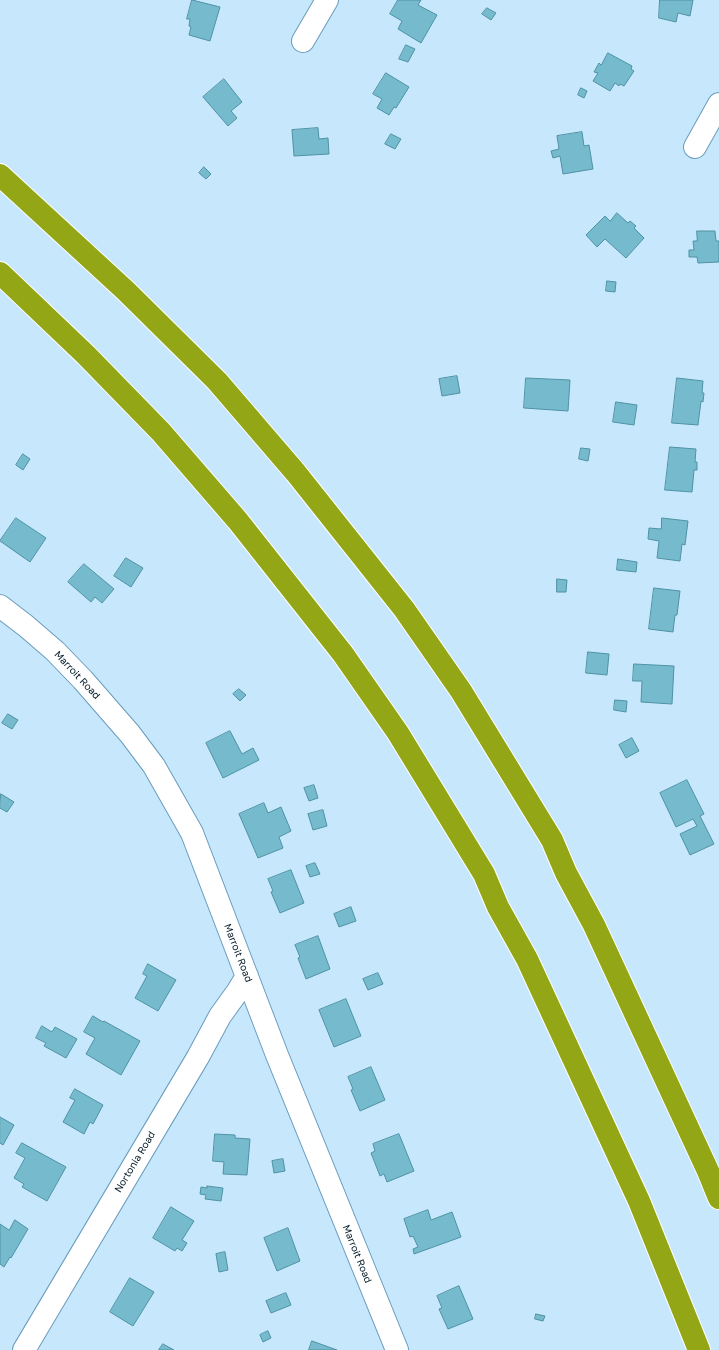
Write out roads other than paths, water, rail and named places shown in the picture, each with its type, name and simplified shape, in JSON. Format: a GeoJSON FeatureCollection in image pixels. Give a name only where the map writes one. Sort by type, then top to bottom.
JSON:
{"type":"FeatureCollection","features":[{"type":"Feature","properties":{"kind":"highway"},"geometry":{"type":"LineString","coordinates":[[0,175],[126,291],[217,381],[296,473],[404,609],[461,691],[552,840],[566,873],[594,925],[708,1171],[719,1198]]}},
{"type":"Feature","properties":{"kind":"highway"},"geometry":{"type":"LineString","coordinates":[[0,273],[102,371],[161,432],[238,520],[343,654],[398,733],[484,874],[498,907],[527,959],[639,1201],[699,1350]]}},
{"type":"Feature","properties":{"kind":"street"},"geometry":{"type":"LineString","coordinates":[[303,40],[327,0]]}},
{"type":"Feature","properties":{"kind":"street"},"geometry":{"type":"LineString","coordinates":[[695,147],[719,104]]}},
{"type":"Feature","properties":{"kind":"street","name":"Marroit Road"},"geometry":{"type":"LineString","coordinates":[[0,606],[55,651],[83,680],[130,734],[154,766],[192,834],[277,1055],[396,1350]]}},
{"type":"Feature","properties":{"kind":"street","name":"Nortonia Road"},"geometry":{"type":"LineString","coordinates":[[24,1350],[198,1057],[220,1016],[247,976]]}}]}
